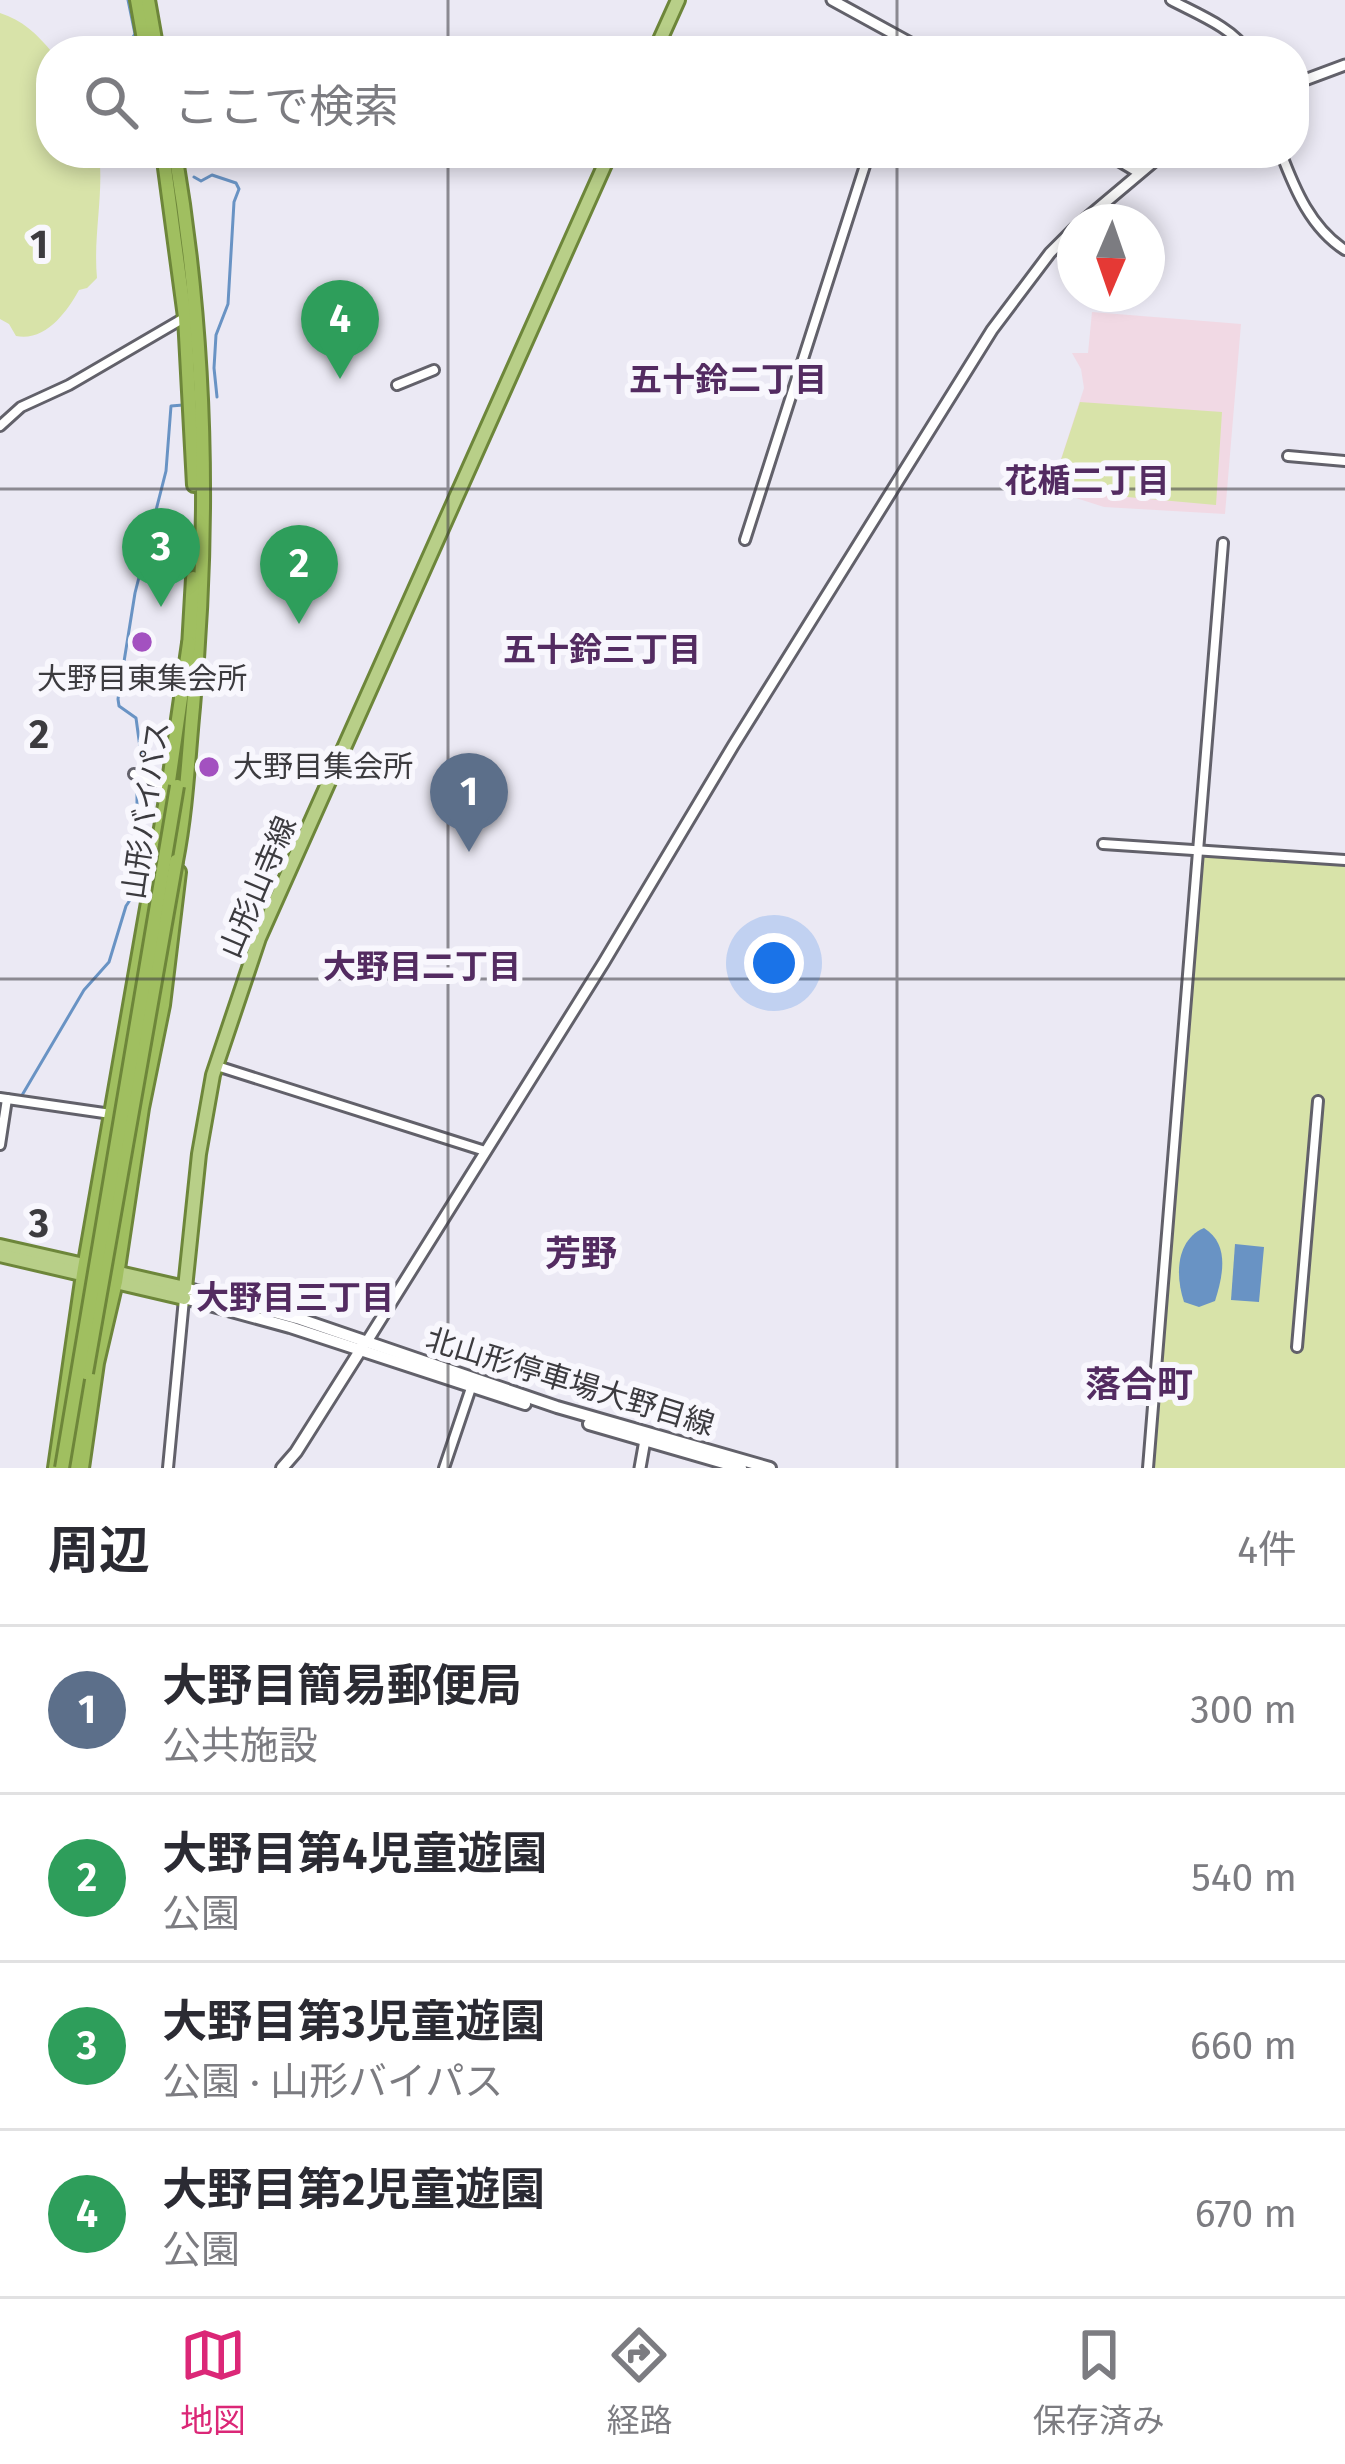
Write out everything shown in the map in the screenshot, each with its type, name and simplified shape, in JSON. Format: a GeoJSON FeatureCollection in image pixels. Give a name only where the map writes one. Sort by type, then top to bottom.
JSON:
{"type":"FeatureCollection","features":[{"type":"Feature","properties":{"kind":"highway"},"geometry":{"type":"LineString","coordinates":[[137,0],[143,36]]}},
{"type":"Feature","properties":{"kind":"highway"},"geometry":{"type":"LineString","coordinates":[[148,0],[154,36]]}},
{"type":"Feature","properties":{"kind":"highway","name":"山形バイパス"},"geometry":{"type":"LineString","coordinates":[[58,1468],[172,787],[189,643],[196,526],[191,388],[165,168]]}},
{"type":"Feature","properties":{"kind":"highway","name":"山形バイパス"},"geometry":{"type":"LineString","coordinates":[[78,1468],[86,1373],[184,823],[198,658],[203,524],[198,345],[178,168]]}},
{"type":"Feature","properties":{"kind":"highway"},"geometry":{"type":"LineString","coordinates":[[58,1468],[84,1269],[172,787]]}},
{"type":"Feature","properties":{"kind":"highway"},"geometry":{"type":"LineString","coordinates":[[78,1468],[117,1277],[163,1005],[184,823]]}},
{"type":"Feature","properties":{"kind":"main road"},"geometry":{"type":"LineString","coordinates":[[662,36],[678,0]]}},
{"type":"Feature","properties":{"kind":"main road","name":"山形山寺線"},"geometry":{"type":"LineString","coordinates":[[185,1293],[199,1154],[217,1066],[259,938],[603,168]]}},
{"type":"Feature","properties":{"kind":"main road"},"geometry":{"type":"LineString","coordinates":[[0,1246],[300,1319],[363,1346],[282,1468]]}},
{"type":"Feature","properties":{"kind":"main road"},"geometry":{"type":"LineString","coordinates":[[0,1256],[84,1269]]}},
{"type":"Feature","properties":{"kind":"main road","name":"北山形停車場大野目線"},"geometry":{"type":"LineString","coordinates":[[363,1346],[471,1388],[741,1468]]}},
{"type":"Feature","properties":{"kind":"main road","name":"北山形停車場大野目線"},"geometry":{"type":"LineString","coordinates":[[363,1346],[770,1468]]}},
{"type":"Feature","properties":{"kind":"street"},"geometry":{"type":"LineString","coordinates":[[832,0],[888,36]]}},
{"type":"Feature","properties":{"kind":"street"},"geometry":{"type":"LineString","coordinates":[[1171,0],[1234,36]]}},
{"type":"Feature","properties":{"kind":"street"},"geometry":{"type":"LineString","coordinates":[[1309,78],[1345,65]]}},
{"type":"Feature","properties":{"kind":"street"},"geometry":{"type":"LineString","coordinates":[[745,540],[864,168]]}},
{"type":"Feature","properties":{"kind":"street"},"geometry":{"type":"LineString","coordinates":[[1131,168],[1138,172]]}},
{"type":"Feature","properties":{"kind":"street"},"geometry":{"type":"LineString","coordinates":[[1102,204],[1143,168]]}},
{"type":"Feature","properties":{"kind":"street"},"geometry":{"type":"LineString","coordinates":[[1288,168],[1326,238],[1345,250]]}},
{"type":"Feature","properties":{"kind":"street"},"geometry":{"type":"LineString","coordinates":[[363,1346],[992,330],[1057,246]]}},
{"type":"Feature","properties":{"kind":"street"},"geometry":{"type":"LineString","coordinates":[[0,426],[21,406],[69,385],[184,317]]}},
{"type":"Feature","properties":{"kind":"street"},"geometry":{"type":"LineString","coordinates":[[398,385],[434,370]]}},
{"type":"Feature","properties":{"kind":"street"},"geometry":{"type":"LineString","coordinates":[[1288,456],[1345,461]]}},
{"type":"Feature","properties":{"kind":"street"},"geometry":{"type":"LineString","coordinates":[[1148,1468],[1223,543]]}},
{"type":"Feature","properties":{"kind":"street"},"geometry":{"type":"LineString","coordinates":[[139,776],[172,787]]}},
{"type":"Feature","properties":{"kind":"street"},"geometry":{"type":"LineString","coordinates":[[1103,844],[1345,860]]}},
{"type":"Feature","properties":{"kind":"street"},"geometry":{"type":"LineString","coordinates":[[217,1066],[485,1151]]}},
{"type":"Feature","properties":{"kind":"street"},"geometry":{"type":"LineString","coordinates":[[0,1145],[3,1098],[112,1115]]}},
{"type":"Feature","properties":{"kind":"street"},"geometry":{"type":"LineString","coordinates":[[1297,1347],[1318,1101]]}},
{"type":"Feature","properties":{"kind":"street"},"geometry":{"type":"LineString","coordinates":[[168,1468],[185,1293]]}},
{"type":"Feature","properties":{"kind":"street"},"geometry":{"type":"LineString","coordinates":[[444,1468],[471,1388]]}},
{"type":"Feature","properties":{"kind":"street"},"geometry":{"type":"LineString","coordinates":[[640,1468],[645,1440]]}},
{"type":"Feature","properties":{"kind":"shaded area"},"geometry":{"type":"Polygon","coordinates":[[[1092,312],[1241,324],[1225,514],[1104,507],[1051,490],[1084,388],[1072,353],[1088,353],[1092,312]]]}},
{"type":"Feature","properties":{"kind":"green space"},"geometry":{"type":"Polygon","coordinates":[[[0,13],[36,36],[36,168],[99,168],[100,184],[97,278],[79,290],[46,330],[16,336],[0,319],[0,13]]]}},
{"type":"Feature","properties":{"kind":"green space"},"geometry":{"type":"Polygon","coordinates":[[[1080,402],[1222,412],[1216,505],[1098,492],[1095,497],[1053,484],[1080,402]]]}},
{"type":"Feature","properties":{"kind":"green space"},"geometry":{"type":"Polygon","coordinates":[[[1198,850],[1345,860],[1345,1468],[1148,1468],[1198,850]]]}},
{"type":"Feature","properties":{"kind":"water"},"geometry":{"type":"Polygon","coordinates":[[[1204,1228],[1218,1243],[1222,1271],[1215,1301],[1199,1307],[1184,1302],[1179,1270],[1188,1241],[1204,1228]]]}},
{"type":"Feature","properties":{"kind":"water"},"geometry":{"type":"Polygon","coordinates":[[[1235,1244],[1264,1247],[1259,1302],[1231,1300],[1235,1244]]]}},
{"type":"Feature","properties":{"kind":"waterway"},"geometry":{"type":"LineString","coordinates":[[128,0],[134,36]]}},
{"type":"Feature","properties":{"kind":"waterway"},"geometry":{"type":"LineString","coordinates":[[194,177],[201,181],[212,175],[236,183],[239,189],[234,202],[228,304],[216,335],[217,397]]}},
{"type":"Feature","properties":{"kind":"waterway"},"geometry":{"type":"LineString","coordinates":[[0,1094],[21,1097],[84,990],[109,962],[134,894],[140,864],[137,791],[142,762],[136,718],[119,706],[118,699],[135,593],[166,471],[171,406],[183,405]]}},
{"type":"Feature","properties":{"kind":"place","name":"大野目第2児童遊園"},"geometry":{"type":"Point","coordinates":[340,379]}},
{"type":"Feature","properties":{"kind":"place","name":"大野目第3児童遊園"},"geometry":{"type":"Point","coordinates":[161,607]}},
{"type":"Feature","properties":{"kind":"place","name":"大野目第4児童遊園"},"geometry":{"type":"Point","coordinates":[299,624]}},
{"type":"Feature","properties":{"kind":"place","name":"大野目東集会所"},"geometry":{"type":"Point","coordinates":[142,642]}},
{"type":"Feature","properties":{"kind":"place","name":"大野目集会所"},"geometry":{"type":"Point","coordinates":[209,767]}},
{"type":"Feature","properties":{"kind":"place","name":"大野目簡易郵便局"},"geometry":{"type":"Point","coordinates":[469,852]}},
{"type":"Feature","properties":{"kind":"district","name":"五十鈴二丁目"},"geometry":{"type":"Point","coordinates":[728,379]}},
{"type":"Feature","properties":{"kind":"district","name":"花楯二丁目"},"geometry":{"type":"Point","coordinates":[1087,480]}},
{"type":"Feature","properties":{"kind":"district","name":"五十鈴三丁目"},"geometry":{"type":"Point","coordinates":[602,649]}},
{"type":"Feature","properties":{"kind":"district","name":"大野目二丁目"},"geometry":{"type":"Point","coordinates":[422,966]}},
{"type":"Feature","properties":{"kind":"district","name":"芳野"},"geometry":{"type":"Point","coordinates":[581,1253]}},
{"type":"Feature","properties":{"kind":"district","name":"大野目三丁目"},"geometry":{"type":"Point","coordinates":[295,1297]}},
{"type":"Feature","properties":{"kind":"district","name":"落合町"},"geometry":{"type":"Point","coordinates":[1139,1384]}}]}
